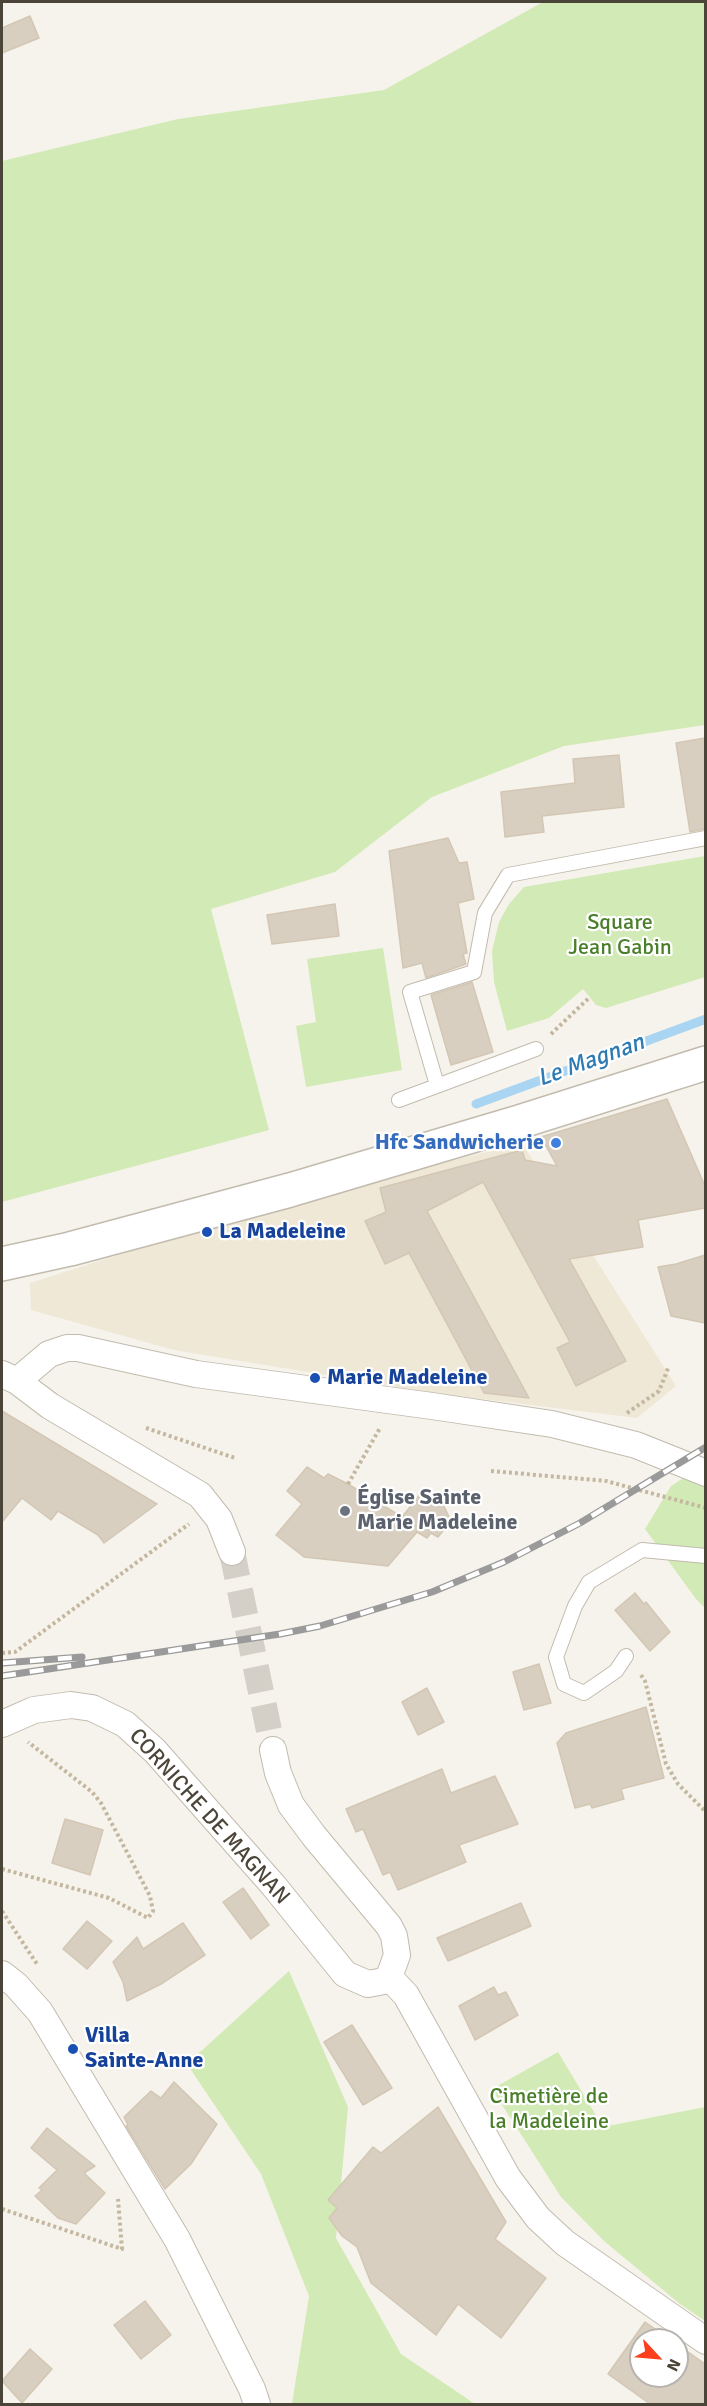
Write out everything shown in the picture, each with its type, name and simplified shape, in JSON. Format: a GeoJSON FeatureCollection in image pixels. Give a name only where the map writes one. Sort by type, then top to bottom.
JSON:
{"type":"FeatureCollection","features":[{"type":"Feature","properties":{"kind":"street"},"geometry":{"type":"LineString","coordinates":[[2,1264],[70,1249],[290,1190],[519,1122],[705,1063]]}},
{"type":"Feature","properties":{"kind":"street"},"geometry":{"type":"LineString","coordinates":[[9,1377],[50,1354],[67,1348],[78,1348],[196,1374],[552,1424],[636,1445],[705,1473]]}},
{"type":"Feature","properties":{"kind":"street"},"geometry":{"type":"LineString","coordinates":[[2,1360],[9,1377],[50,1406],[200,1495],[226,1532],[232,1552]]}},
{"type":"Feature","properties":{"kind":"street","name":"CORNICHE DE MAGNAN"},"geometry":{"type":"LineString","coordinates":[[2,1724],[34,1710],[71,1705],[92,1708],[125,1724],[155,1751],[274,1886],[345,1974],[368,1984],[384,1981],[389,1977]]}},
{"type":"Feature","properties":{"kind":"street"},"geometry":{"type":"LineString","coordinates":[[273,1750],[278,1773],[291,1805],[389,1926],[394,1936],[397,1955],[389,1977],[406,1995],[508,2178],[537,2218],[565,2243],[705,2341]]}},
{"type":"Feature","properties":{"kind":"street"},"geometry":{"type":"LineString","coordinates":[[2,1974],[39,2012],[177,2239],[252,2389],[257,2404]]}},
{"type":"Feature","properties":{"kind":"lane"},"geometry":{"type":"LineString","coordinates":[[437,1085],[410,992],[474,972],[485,913],[508,875],[705,838]]}},
{"type":"Feature","properties":{"kind":"lane"},"geometry":{"type":"LineString","coordinates":[[399,1100],[536,1049]]}},
{"type":"Feature","properties":{"kind":"lane"},"geometry":{"type":"LineString","coordinates":[[626,1656],[616,1671],[584,1693],[564,1684],[556,1657],[574,1606],[589,1582],[642,1550],[705,1556]]}},
{"type":"Feature","properties":{"kind":"path"},"geometry":{"type":"LineString","coordinates":[[536,1049],[590,997]]}},
{"type":"Feature","properties":{"kind":"path"},"geometry":{"type":"LineString","coordinates":[[604,1436],[612,1423],[659,1391],[669,1366]]}},
{"type":"Feature","properties":{"kind":"path"},"geometry":{"type":"LineString","coordinates":[[138,1425],[235,1458]]}},
{"type":"Feature","properties":{"kind":"path"},"geometry":{"type":"LineString","coordinates":[[348,1484],[377,1434]]}},
{"type":"Feature","properties":{"kind":"path"},"geometry":{"type":"LineString","coordinates":[[491,1471],[606,1481],[705,1508]]}},
{"type":"Feature","properties":{"kind":"path"},"geometry":{"type":"LineString","coordinates":[[2,1653],[15,1652],[211,1508]]}},
{"type":"Feature","properties":{"kind":"path"},"geometry":{"type":"LineString","coordinates":[[626,1656],[645,1681],[666,1764],[678,1784],[705,1812]]}},
{"type":"Feature","properties":{"kind":"path"},"geometry":{"type":"LineString","coordinates":[[2,1724],[92,1792],[101,1803],[150,1896],[153,1911],[148,1918],[109,1898],[2,1869]]}},
{"type":"Feature","properties":{"kind":"path"},"geometry":{"type":"LineString","coordinates":[[2,2209],[122,2249],[118,2198]]}},
{"type":"Feature","properties":{"kind":"shaded area"},"geometry":{"type":"Polygon","coordinates":[[[522,1143],[676,1386],[637,1418],[441,1394],[174,1350],[31,1310],[30,1283],[269,1207],[522,1143]]]}},
{"type":"Feature","properties":{"kind":"green space"},"geometry":{"type":"Polygon","coordinates":[[[543,2],[705,2],[705,725],[564,746],[432,797],[335,872],[211,909],[269,1130],[2,1202],[2,161],[178,119],[384,90],[543,2]]]}},
{"type":"Feature","properties":{"kind":"green space","name":"Square Jean Gabin"},"geometry":{"type":"Polygon","coordinates":[[[705,856],[705,977],[606,1008],[596,1005],[583,989],[549,1018],[507,1031],[494,982],[492,951],[499,922],[509,904],[524,887],[705,856]]]}},
{"type":"Feature","properties":{"kind":"green space"},"geometry":{"type":"Polygon","coordinates":[[[383,948],[402,1070],[306,1087],[296,1026],[316,1022],[307,959],[383,948]]]}},
{"type":"Feature","properties":{"kind":"green space"},"geometry":{"type":"Polygon","coordinates":[[[705,1464],[705,1608],[645,1529],[671,1486],[705,1464]]]}},
{"type":"Feature","properties":{"kind":"green space"},"geometry":{"type":"Polygon","coordinates":[[[289,1971],[348,2107],[336,2238],[401,2354],[475,2404],[292,2404],[309,2296],[261,2174],[187,2064],[289,1971]]]}},
{"type":"Feature","properties":{"kind":"green space","name":"Cimetière de la Madeleine"},"geometry":{"type":"Polygon","coordinates":[[[558,2052],[603,2127],[705,2107],[705,2321],[680,2304],[604,2241],[561,2197],[492,2089],[558,2052]]]}},
{"type":"Feature","properties":{"kind":"building"},"geometry":{"type":"Polygon","coordinates":[[[30,16],[39,38],[2,53],[2,28],[30,16]]]}},
{"type":"Feature","properties":{"kind":"building"},"geometry":{"type":"Polygon","coordinates":[[[705,738],[705,829],[690,832],[676,743],[705,738]]]}},
{"type":"Feature","properties":{"kind":"building"},"geometry":{"type":"Polygon","coordinates":[[[619,755],[624,807],[542,816],[544,832],[505,837],[501,792],[575,783],[573,759],[619,755]]]}},
{"type":"Feature","properties":{"kind":"building"},"geometry":{"type":"Polygon","coordinates":[[[448,838],[459,863],[467,862],[474,899],[458,903],[467,953],[463,954],[466,964],[426,978],[422,963],[403,968],[389,851],[448,838]]]}},
{"type":"Feature","properties":{"kind":"building"},"geometry":{"type":"Polygon","coordinates":[[[335,904],[339,936],[272,944],[267,915],[335,904]]]}},
{"type":"Feature","properties":{"kind":"building"},"geometry":{"type":"Polygon","coordinates":[[[472,982],[493,1052],[451,1065],[431,995],[472,982]]]}},
{"type":"Feature","properties":{"kind":"building"},"geometry":{"type":"Polygon","coordinates":[[[667,1099],[705,1186],[705,1208],[638,1220],[643,1247],[569,1259],[626,1361],[576,1386],[557,1348],[570,1342],[483,1182],[427,1211],[529,1398],[484,1393],[409,1253],[385,1264],[365,1221],[386,1212],[380,1188],[522,1150],[525,1160],[557,1166],[541,1137],[667,1099]]]}},
{"type":"Feature","properties":{"kind":"building"},"geometry":{"type":"Polygon","coordinates":[[[705,1255],[705,1323],[671,1316],[658,1267],[705,1255]]]}},
{"type":"Feature","properties":{"kind":"building"},"geometry":{"type":"Polygon","coordinates":[[[2,1411],[157,1504],[104,1543],[98,1535],[58,1511],[51,1520],[22,1498],[2,1522],[2,1411]]]}},
{"type":"Feature","properties":{"kind":"building","name":"Église Sainte Marie Madeleine"},"geometry":{"type":"Polygon","coordinates":[[[307,1467],[324,1478],[328,1474],[348,1484],[402,1517],[425,1488],[441,1500],[451,1521],[438,1537],[431,1533],[427,1538],[417,1532],[388,1566],[304,1557],[276,1535],[302,1504],[287,1491],[307,1467]]]}},
{"type":"Feature","properties":{"kind":"building"},"geometry":{"type":"Polygon","coordinates":[[[635,1593],[644,1604],[646,1602],[670,1632],[650,1651],[615,1610],[635,1593]]]}},
{"type":"Feature","properties":{"kind":"building"},"geometry":{"type":"Polygon","coordinates":[[[539,1664],[551,1703],[524,1710],[513,1672],[539,1664]]]}},
{"type":"Feature","properties":{"kind":"building"},"geometry":{"type":"Polygon","coordinates":[[[427,1688],[444,1722],[418,1735],[402,1702],[427,1688]]]}},
{"type":"Feature","properties":{"kind":"building"},"geometry":{"type":"Polygon","coordinates":[[[646,1707],[664,1778],[621,1789],[624,1799],[592,1808],[590,1804],[575,1808],[557,1743],[566,1733],[646,1707]]]}},
{"type":"Feature","properties":{"kind":"building"},"geometry":{"type":"Polygon","coordinates":[[[442,1769],[451,1793],[495,1776],[518,1824],[459,1845],[466,1862],[398,1890],[390,1872],[383,1875],[363,1829],[356,1832],[346,1809],[442,1769]]]}},
{"type":"Feature","properties":{"kind":"building"},"geometry":{"type":"Polygon","coordinates":[[[65,1819],[103,1830],[90,1875],[52,1863],[65,1819]]]}},
{"type":"Feature","properties":{"kind":"building"},"geometry":{"type":"Polygon","coordinates":[[[243,1888],[269,1925],[251,1939],[223,1902],[243,1888]]]}},
{"type":"Feature","properties":{"kind":"building"},"geometry":{"type":"Polygon","coordinates":[[[521,1903],[531,1926],[448,1961],[437,1938],[521,1903]]]}},
{"type":"Feature","properties":{"kind":"building"},"geometry":{"type":"Polygon","coordinates":[[[87,1921],[112,1941],[87,1969],[63,1949],[87,1921]]]}},
{"type":"Feature","properties":{"kind":"building"},"geometry":{"type":"Polygon","coordinates":[[[183,1923],[205,1955],[161,1984],[127,2001],[123,1982],[113,1962],[137,1937],[143,1949],[183,1923]]]}},
{"type":"Feature","properties":{"kind":"building"},"geometry":{"type":"Polygon","coordinates":[[[494,1987],[498,1995],[506,1992],[518,2015],[475,2040],[459,2006],[494,1987]]]}},
{"type":"Feature","properties":{"kind":"building"},"geometry":{"type":"Polygon","coordinates":[[[352,2025],[392,2088],[363,2105],[324,2042],[352,2025]]]}},
{"type":"Feature","properties":{"kind":"building"},"geometry":{"type":"Polygon","coordinates":[[[174,2082],[217,2124],[191,2164],[165,2189],[126,2126],[128,2125],[124,2117],[151,2091],[161,2098],[174,2082]]]}},
{"type":"Feature","properties":{"kind":"building"},"geometry":{"type":"Polygon","coordinates":[[[438,2107],[506,2222],[495,2239],[546,2278],[501,2338],[458,2304],[436,2335],[371,2283],[357,2247],[342,2236],[329,2218],[337,2208],[328,2200],[373,2147],[381,2153],[438,2107]]]}},
{"type":"Feature","properties":{"kind":"building"},"geometry":{"type":"Polygon","coordinates":[[[47,2128],[95,2166],[84,2173],[105,2193],[76,2224],[58,2218],[35,2196],[42,2190],[39,2188],[57,2170],[31,2148],[47,2128]]]}},
{"type":"Feature","properties":{"kind":"building"},"geometry":{"type":"Polygon","coordinates":[[[145,2301],[171,2335],[141,2359],[114,2325],[145,2301]]]}},
{"type":"Feature","properties":{"kind":"building"},"geometry":{"type":"Polygon","coordinates":[[[645,2322],[654,2328],[641,2328],[645,2322]]]}},
{"type":"Feature","properties":{"kind":"building"},"geometry":{"type":"Polygon","coordinates":[[[629,2344],[629,2388],[689,2388],[689,2353],[705,2364],[705,2404],[650,2404],[608,2374],[629,2344]]]}},
{"type":"Feature","properties":{"kind":"building"},"geometry":{"type":"Polygon","coordinates":[[[30,2349],[52,2369],[22,2403],[2,2381],[30,2349]]]}},
{"type":"Feature","properties":{"kind":"waterway","name":"Le Magnan"},"geometry":{"type":"LineString","coordinates":[[476,1104],[706,1019]]}},
{"type":"Feature","properties":{"kind":"tunnel"},"geometry":{"type":"LineString","coordinates":[[232,1552],[273,1750]]}},
{"type":"Feature","properties":{"kind":"railway"},"geometry":{"type":"LineString","coordinates":[[2,1676],[280,1634],[320,1626],[432,1592],[504,1562],[580,1523],[706,1447]]}},
{"type":"Feature","properties":{"kind":"railway"},"geometry":{"type":"LineString","coordinates":[[2,1663],[82,1657]]}},
{"type":"Feature","properties":{"kind":"place","name":"Hfc Sandwicherie"},"geometry":{"type":"Point","coordinates":[556,1143]}},
{"type":"Feature","properties":{"kind":"place","name":"La Madeleine"},"geometry":{"type":"Point","coordinates":[207,1232]}},
{"type":"Feature","properties":{"kind":"place","name":"Marie Madeleine"},"geometry":{"type":"Point","coordinates":[315,1378]}},
{"type":"Feature","properties":{"kind":"place","name":"Église Sainte Marie Madeleine"},"geometry":{"type":"Point","coordinates":[345,1511]}},
{"type":"Feature","properties":{"kind":"place","name":"Villa Sainte-Anne"},"geometry":{"type":"Point","coordinates":[73,2049]}}]}
